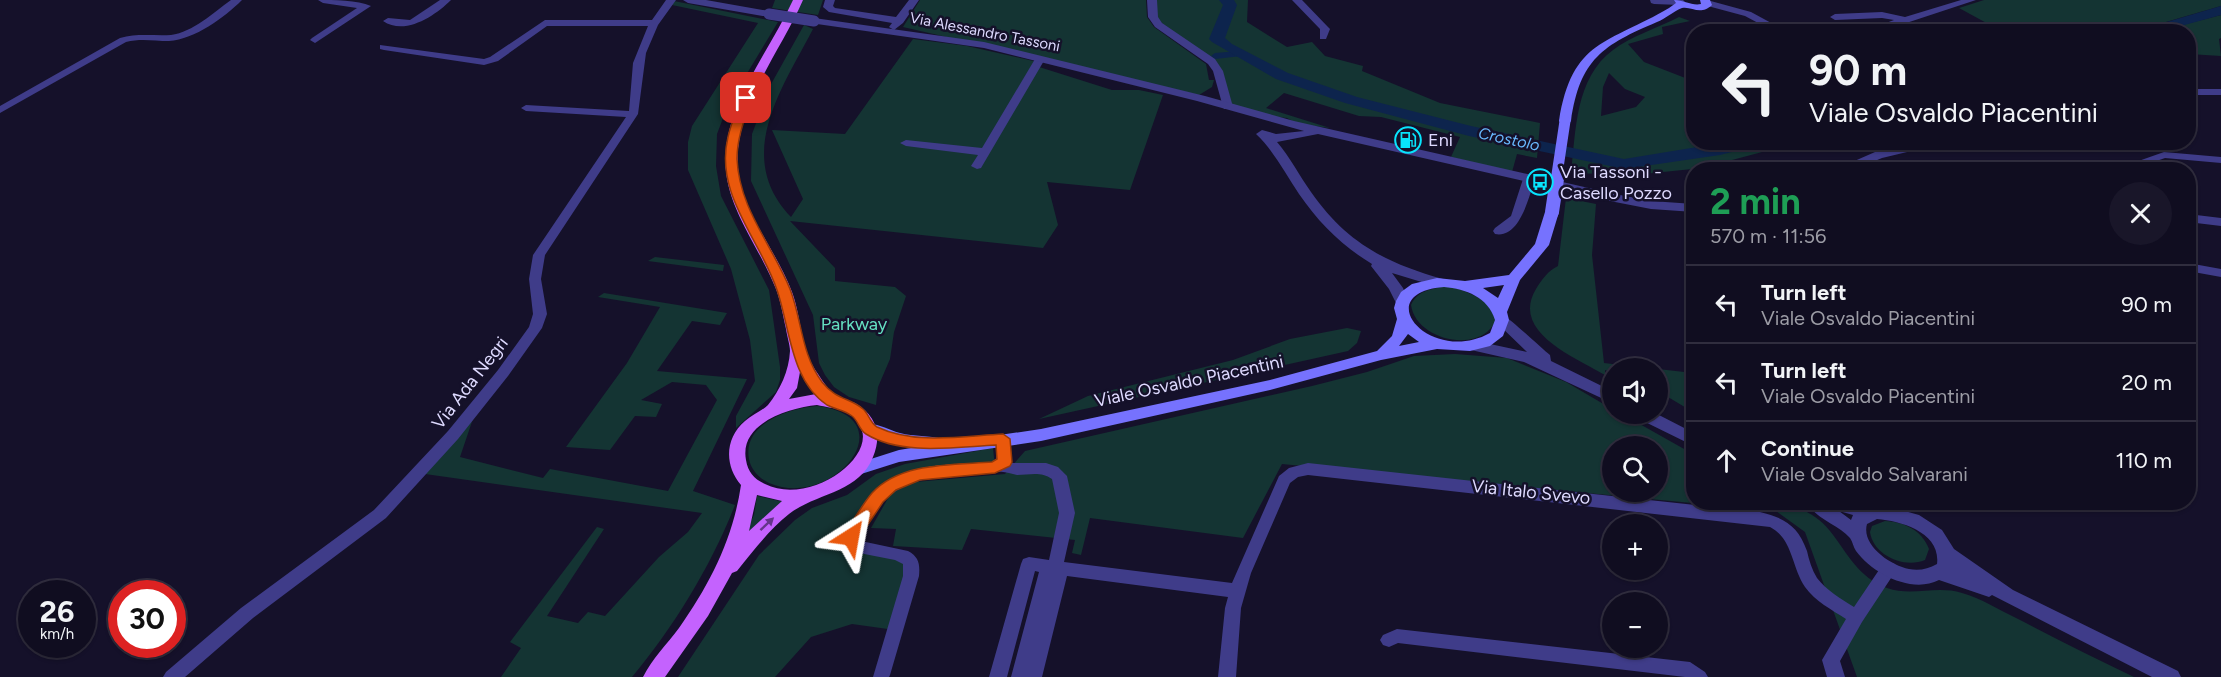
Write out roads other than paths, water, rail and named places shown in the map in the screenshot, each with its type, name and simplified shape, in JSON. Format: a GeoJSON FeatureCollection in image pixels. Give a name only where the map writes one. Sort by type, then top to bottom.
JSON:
{"type":"FeatureCollection","features":[{"type":"Feature","properties":{"kind":"main road"},"geometry":{"type":"LineString","coordinates":[[798,0],[740,111],[732,148],[732,172],[738,195],[784,289],[798,349],[816,384],[832,401]]}},
{"type":"Feature","properties":{"kind":"main road"},"geometry":{"type":"LineString","coordinates":[[1404,320],[1414,331],[1437,344],[1453,347],[1476,346],[1496,336],[1513,279],[1538,252],[1545,238],[1552,212],[1570,86],[1578,72],[1592,55],[1615,38],[1676,5],[1703,7],[1707,1]]}},
{"type":"Feature","properties":{"kind":"main road"},"geometry":{"type":"LineString","coordinates":[[1464,286],[1513,279]]}},
{"type":"Feature","properties":{"kind":"main road"},"geometry":{"type":"LineString","coordinates":[[1381,355],[1399,338],[1404,320],[1402,302],[1407,293],[1417,287],[1438,282],[1464,286],[1482,293],[1501,316]]}},
{"type":"Feature","properties":{"kind":"main road","name":"Viale Osvaldo Piacentini"},"geometry":{"type":"LineString","coordinates":[[653,677],[698,615],[716,585],[756,534],[782,510],[805,495],[840,483],[858,469],[899,456],[979,442],[1041,435],[1303,378],[1381,355],[1437,344]]}},
{"type":"Feature","properties":{"kind":"main road"},"geometry":{"type":"LineString","coordinates":[[773,409],[789,388],[798,349]]}},
{"type":"Feature","properties":{"kind":"main road","name":"Viale Osvaldo Piacentini"},"geometry":{"type":"LineString","coordinates":[[805,495],[774,495],[750,484],[739,469],[737,460],[740,442],[752,425],[773,409],[802,400],[832,401],[858,412],[869,429],[901,440],[979,442]]}},
{"type":"Feature","properties":{"kind":"main road"},"geometry":{"type":"LineString","coordinates":[[858,469],[869,449],[869,429]]}},
{"type":"Feature","properties":{"kind":"main road","name":"Viale Osvaldo Piacentini"},"geometry":{"type":"LineString","coordinates":[[716,585],[743,522],[750,484]]}},
{"type":"Feature","properties":{"kind":"street"},"geometry":{"type":"LineString","coordinates":[[0,110],[123,40],[136,36],[172,37],[184,34],[237,0]]}},
{"type":"Feature","properties":{"kind":"street"},"geometry":{"type":"LineString","coordinates":[[315,40],[366,6],[323,0]]}},
{"type":"Feature","properties":{"kind":"street"},"geometry":{"type":"LineString","coordinates":[[388,21],[412,23],[446,0]]}},
{"type":"Feature","properties":{"kind":"street","name":"Via Ada Negri"},"geometry":{"type":"LineString","coordinates":[[172,677],[247,613],[380,514],[453,435],[503,374],[535,328],[540,314],[535,279],[539,255],[633,114],[638,99],[638,64],[656,23],[671,0]]}},
{"type":"Feature","properties":{"kind":"street","name":"Via Alessandro Tassoni"},"geometry":{"type":"LineString","coordinates":[[688,0],[814,21],[966,42],[1201,98],[1232,108],[1263,127],[1290,132],[1330,134],[1651,205],[1686,207]]}},
{"type":"Feature","properties":{"kind":"street"},"geometry":{"type":"LineString","coordinates":[[830,0],[828,7],[832,10],[900,21]]}},
{"type":"Feature","properties":{"kind":"street"},"geometry":{"type":"LineString","coordinates":[[891,31],[915,0]]}},
{"type":"Feature","properties":{"kind":"street"},"geometry":{"type":"LineString","coordinates":[[1152,0],[1153,17],[1158,25],[1213,63],[1219,85],[1232,108]]}},
{"type":"Feature","properties":{"kind":"street"},"geometry":{"type":"LineString","coordinates":[[1297,0],[1325,29],[1323,37]]}},
{"type":"Feature","properties":{"kind":"street"},"geometry":{"type":"LineString","coordinates":[[1653,0],[1663,6],[1676,5]]}},
{"type":"Feature","properties":{"kind":"street"},"geometry":{"type":"LineString","coordinates":[[1653,0],[1676,5]]}},
{"type":"Feature","properties":{"kind":"street"},"geometry":{"type":"LineString","coordinates":[[1663,0],[1676,5]]}},
{"type":"Feature","properties":{"kind":"street"},"geometry":{"type":"LineString","coordinates":[[1890,24],[1971,0]]}},
{"type":"Feature","properties":{"kind":"street"},"geometry":{"type":"LineString","coordinates":[[1707,1],[1767,24]]}},
{"type":"Feature","properties":{"kind":"street"},"geometry":{"type":"LineString","coordinates":[[1835,17],[1882,15],[1902,20]]}},
{"type":"Feature","properties":{"kind":"street"},"geometry":{"type":"LineString","coordinates":[[384,47],[424,55],[489,61],[545,23],[656,23]]}},
{"type":"Feature","properties":{"kind":"street"},"geometry":{"type":"LineString","coordinates":[[977,166],[1040,59]]}},
{"type":"Feature","properties":{"kind":"street"},"geometry":{"type":"LineString","coordinates":[[1201,98],[1219,85]]}},
{"type":"Feature","properties":{"kind":"street"},"geometry":{"type":"LineString","coordinates":[[2196,92],[2221,92]]}},
{"type":"Feature","properties":{"kind":"street"},"geometry":{"type":"LineString","coordinates":[[526,108],[633,114]]}},
{"type":"Feature","properties":{"kind":"street","name":"Via Alessandro Tassoni"},"geometry":{"type":"LineString","coordinates":[[1263,127],[1281,120],[1290,132]]}},
{"type":"Feature","properties":{"kind":"street"},"geometry":{"type":"LineString","coordinates":[[1263,127],[1309,199],[1331,224],[1376,263],[1396,288],[1402,302]]}},
{"type":"Feature","properties":{"kind":"street"},"geometry":{"type":"LineString","coordinates":[[1290,132],[1286,148],[1291,171]]}},
{"type":"Feature","properties":{"kind":"street"},"geometry":{"type":"LineString","coordinates":[[906,143],[985,152]]}},
{"type":"Feature","properties":{"kind":"street"},"geometry":{"type":"LineString","coordinates":[[1861,162],[1879,155],[1904,150]]}},
{"type":"Feature","properties":{"kind":"street"},"geometry":{"type":"LineString","coordinates":[[2160,150],[2164,155]]}},
{"type":"Feature","properties":{"kind":"street"},"geometry":{"type":"LineString","coordinates":[[2143,162],[2164,155],[2221,160]]}},
{"type":"Feature","properties":{"kind":"street"},"geometry":{"type":"LineString","coordinates":[[1499,231],[1516,218],[1529,179]]}},
{"type":"Feature","properties":{"kind":"street"},"geometry":{"type":"LineString","coordinates":[[2196,219],[2221,222]]}},
{"type":"Feature","properties":{"kind":"street"},"geometry":{"type":"LineString","coordinates":[[1376,263],[1412,277],[1438,282]]}},
{"type":"Feature","properties":{"kind":"street"},"geometry":{"type":"LineString","coordinates":[[2196,268],[2221,273]]}},
{"type":"Feature","properties":{"kind":"street"},"geometry":{"type":"LineString","coordinates":[[1501,316],[1522,341],[1560,370]]}},
{"type":"Feature","properties":{"kind":"street"},"geometry":{"type":"LineString","coordinates":[[1476,346],[1510,351],[1560,370],[1602,393]]}},
{"type":"Feature","properties":{"kind":"street"},"geometry":{"type":"LineString","coordinates":[[1663,424],[1686,436]]}},
{"type":"Feature","properties":{"kind":"street"},"geometry":{"type":"LineString","coordinates":[[881,675],[911,576],[911,562],[907,556],[867,551],[855,546],[851,537],[877,498],[890,486],[918,474],[999,465],[1005,462],[1006,456],[1003,439]]}},
{"type":"Feature","properties":{"kind":"street"},"geometry":{"type":"LineString","coordinates":[[999,465],[1006,469],[1046,468],[1059,476],[1067,513],[1033,677]]}},
{"type":"Feature","properties":{"kind":"street","name":"Via Italo Svevo"},"geometry":{"type":"LineString","coordinates":[[1227,677],[1233,608],[1238,591],[1284,480],[1293,472],[1308,469],[1780,522],[1792,534],[1810,580],[1816,588],[1856,617]]}},
{"type":"Feature","properties":{"kind":"street"},"geometry":{"type":"LineString","coordinates":[[1826,510],[1856,532],[1861,547],[1868,555],[1889,569],[1922,578],[1940,573],[1945,568],[1947,554]]}},
{"type":"Feature","properties":{"kind":"street"},"geometry":{"type":"LineString","coordinates":[[1859,510],[1869,513],[1887,512],[1913,519],[1935,535],[1947,554],[2006,595]]}},
{"type":"Feature","properties":{"kind":"street"},"geometry":{"type":"LineString","coordinates":[[1856,532],[1861,518],[1869,513]]}},
{"type":"Feature","properties":{"kind":"street"},"geometry":{"type":"LineString","coordinates":[[998,677],[1029,564],[1238,591]]}},
{"type":"Feature","properties":{"kind":"street"},"geometry":{"type":"LineString","coordinates":[[1020,677],[1055,568]]}},
{"type":"Feature","properties":{"kind":"street"},"geometry":{"type":"LineString","coordinates":[[1836,677],[1831,660],[1856,617],[1889,569]]}},
{"type":"Feature","properties":{"kind":"street"},"geometry":{"type":"LineString","coordinates":[[1940,573],[2006,595],[2170,677]]}},
{"type":"Feature","properties":{"kind":"street"},"geometry":{"type":"LineString","coordinates":[[1389,640],[1397,636],[1409,637],[1690,670],[1699,677]]}},
{"type":"Feature","properties":{"kind":"waterway","name":"Crostolo"},"geometry":{"type":"LineString","coordinates":[[1226,0],[1230,5],[1217,39],[1227,47],[1282,76],[1351,100],[1469,131],[1624,164],[1720,150]]}},
{"type":"Feature","properties":{"kind":"waterway","name":"Crostolo"},"geometry":{"type":"LineString","coordinates":[[2169,24],[2221,10]]}},
{"type":"Feature","properties":{"kind":"waterway"},"geometry":{"type":"LineString","coordinates":[[1215,56],[1239,54]]}},
{"type":"Feature","properties":{"kind":"place","name":"Eni"},"geometry":{"type":"Point","coordinates":[1408,140]}},
{"type":"Feature","properties":{"kind":"place","name":"Via Tassoni - Casello Pozzo"},"geometry":{"type":"Point","coordinates":[1540,182]}},
{"type":"Feature","properties":{"kind":"park label","name":"Parkway"},"geometry":{"type":"Point","coordinates":[854,324]}}]}
